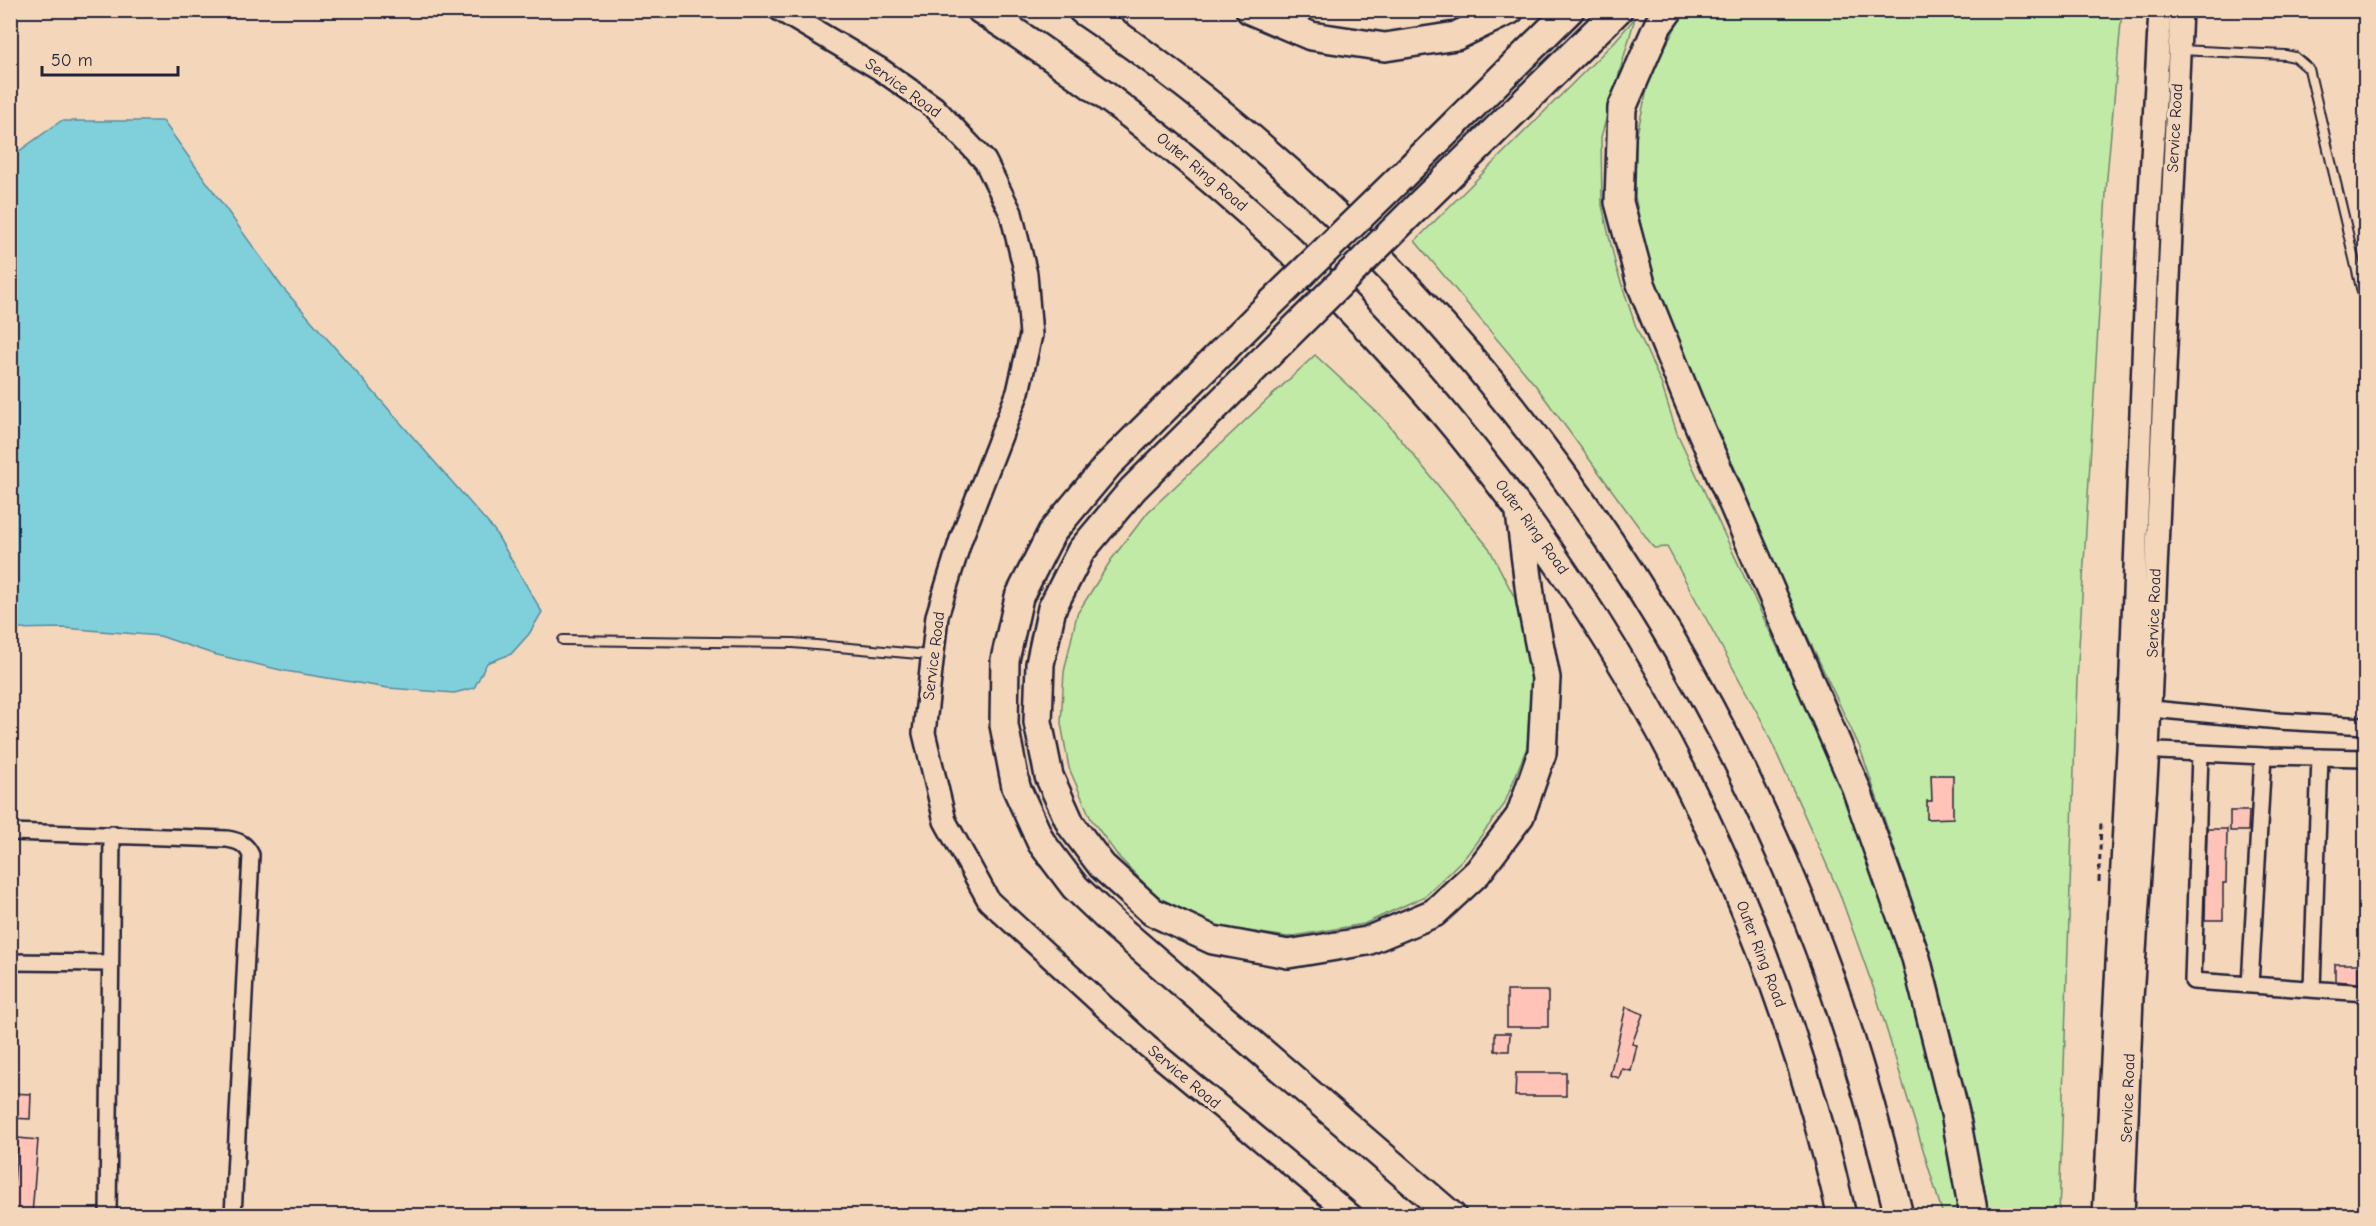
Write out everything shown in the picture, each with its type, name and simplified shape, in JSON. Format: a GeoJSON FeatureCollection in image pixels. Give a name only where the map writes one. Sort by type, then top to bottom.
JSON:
{"type":"FeatureCollection","features":[{"type":"Feature","properties":{"kind":"highway","name":"Outer Ring Road"},"geometry":{"type":"LineString","coordinates":[[981,10],[1065,66],[1132,115],[1246,209],[1345,303],[1403,365],[1520,509],[1572,584],[1618,657],[1670,750],[1713,837],[1747,915],[1789,1029],[1822,1137],[1842,1215]]}},
{"type":"Feature","properties":{"kind":"highway"},"geometry":{"type":"LineString","coordinates":[[1082,10],[1225,117],[1284,167],[1384,263],[1443,326],[1514,410],[1610,540],[1699,686],[1745,775],[1786,866],[1828,973],[1858,1061],[1899,1215]]}},
{"type":"Feature","properties":{"kind":"highway"},"geometry":{"type":"LineString","coordinates":[[1250,10],[1311,36],[1385,47],[1456,36],[1510,10]]}},
{"type":"Feature","properties":{"kind":"highway"},"geometry":{"type":"LineString","coordinates":[[1452,1215],[1117,927],[1075,887],[1041,842],[1016,787],[1004,725],[1005,660],[1019,597],[1052,532],[1108,465],[1570,10]]}},
{"type":"Feature","properties":{"kind":"highway"},"geometry":{"type":"LineString","coordinates":[[1520,509],[1532,602],[1546,678],[1542,753],[1520,816],[1478,872],[1434,913],[1367,941],[1288,954],[1214,940],[1153,912],[1102,866],[1071,825],[1049,776],[1038,722],[1040,664],[1052,608],[1081,551],[1133,489],[1618,10]]}},
{"type":"Feature","properties":{"kind":"highway"},"geometry":{"type":"LineString","coordinates":[[1669,10],[1658,25],[1622,108],[1619,202],[1641,284],[1688,400],[1856,788],[1916,958],[1955,1113],[1974,1215]]}},
{"type":"Feature","properties":{"kind":"main road","name":"Service Road"},"geometry":{"type":"LineString","coordinates":[[780,10],[880,69],[934,107],[985,161],[1011,213],[1026,274],[1031,335],[1018,392],[961,539],[937,616],[924,733],[945,821],[989,901],[1147,1046],[1352,1215]]}},
{"type":"Feature","properties":{"kind":"main road","name":"Service Road"},"geometry":{"type":"LineString","coordinates":[[2140,707],[2148,231],[2160,10]]}},
{"type":"Feature","properties":{"kind":"main road","name":"Service Road"},"geometry":{"type":"LineString","coordinates":[[2104,1215],[2123,998],[2181,10]]}},
{"type":"Feature","properties":{"kind":"main road","name":"Service Road"},"geometry":{"type":"LineString","coordinates":[[2122,1215],[2123,998]]}},
{"type":"Feature","properties":{"kind":"street"},"geometry":{"type":"LineString","coordinates":[[2140,707],[2279,721],[2366,726]]}},
{"type":"Feature","properties":{"kind":"street"},"geometry":{"type":"LineString","coordinates":[[2138,750],[2366,758]]}},
{"type":"Feature","properties":{"kind":"street"},"geometry":{"type":"LineString","coordinates":[[2200,753],[2193,981],[2366,993]]}},
{"type":"Feature","properties":{"kind":"street"},"geometry":{"type":"LineString","coordinates":[[2250,985],[2263,756]]}},
{"type":"Feature","properties":{"kind":"street"},"geometry":{"type":"LineString","coordinates":[[2312,989],[2320,757]]}},
{"type":"Feature","properties":{"kind":"street"},"geometry":{"type":"LineString","coordinates":[[10,832],[228,839],[238,841],[247,847],[251,855],[233,1215]]}},
{"type":"Feature","properties":{"kind":"street"},"geometry":{"type":"LineString","coordinates":[[108,1215],[112,834]]}},
{"type":"Feature","properties":{"kind":"street"},"geometry":{"type":"LineString","coordinates":[[10,962],[110,963]]}},
{"type":"Feature","properties":{"kind":"lane"},"geometry":{"type":"LineString","coordinates":[[2179,50],[2286,55],[2295,57],[2309,69],[2366,309]]}},
{"type":"Feature","properties":{"kind":"lane"},"geometry":{"type":"LineString","coordinates":[[564,640],[793,643],[933,655]]}},
{"type":"Feature","properties":{"kind":"path"},"geometry":{"type":"LineString","coordinates":[[2098,882],[2101,821]]}},
{"type":"Feature","properties":{"kind":"green space"},"geometry":{"type":"Polygon","coordinates":[[[1684,11],[2122,11],[2107,177],[2077,680],[2059,1215],[1989,1215],[1958,1061],[1931,956],[1860,748],[1781,580],[1738,475],[1694,383],[1650,269],[1635,197],[1636,138],[1650,76],[1684,11]]]}},
{"type":"Feature","properties":{"kind":"green space"},"geometry":{"type":"Polygon","coordinates":[[[1635,18],[1601,137],[1602,205],[1616,267],[1636,327],[1661,383],[1677,433],[1818,733],[1840,783],[1879,887],[1926,1050],[1950,1160],[1959,1215],[1943,1215],[1877,998],[1839,892],[1763,723],[1667,547],[1654,548],[1536,386],[1415,241],[1615,41],[1635,18]]]}},
{"type":"Feature","properties":{"kind":"green space"},"geometry":{"type":"Polygon","coordinates":[[[1315,355],[1384,419],[1489,548],[1520,608],[1535,681],[1527,747],[1504,805],[1466,856],[1425,896],[1364,924],[1288,937],[1215,926],[1160,900],[1118,856],[1091,819],[1069,768],[1061,723],[1064,672],[1077,614],[1111,560],[1148,512],[1315,355]]]}},
{"type":"Feature","properties":{"kind":"water"},"geometry":{"type":"Polygon","coordinates":[[[61,121],[163,121],[282,287],[494,530],[542,612],[529,634],[511,654],[487,663],[474,688],[454,693],[388,688],[285,671],[213,654],[160,636],[64,628],[11,629],[11,157],[61,121]]]}},
{"type":"Feature","properties":{"kind":"building"},"geometry":{"type":"Polygon","coordinates":[[[1931,775],[1953,775],[1953,818],[1927,819],[1927,801],[1932,801],[1931,775]]]}},
{"type":"Feature","properties":{"kind":"building"},"geometry":{"type":"Polygon","coordinates":[[[2230,811],[2249,811],[2248,831],[2230,831],[2230,811]]]}},
{"type":"Feature","properties":{"kind":"building"},"geometry":{"type":"Polygon","coordinates":[[[2207,829],[2227,829],[2223,920],[2205,920],[2207,829]]]}},
{"type":"Feature","properties":{"kind":"building"},"geometry":{"type":"Polygon","coordinates":[[[2335,964],[2358,964],[2358,983],[2335,981],[2335,964]]]}},
{"type":"Feature","properties":{"kind":"building"},"geometry":{"type":"Polygon","coordinates":[[[1507,991],[1548,991],[1548,1027],[1507,1027],[1507,991]]]}},
{"type":"Feature","properties":{"kind":"building"},"geometry":{"type":"Polygon","coordinates":[[[1626,1007],[1643,1014],[1632,1044],[1637,1045],[1631,1071],[1622,1069],[1619,1078],[1610,1075],[1626,1007]]]}},
{"type":"Feature","properties":{"kind":"building"},"geometry":{"type":"Polygon","coordinates":[[[1495,1033],[1510,1033],[1509,1051],[1495,1051],[1495,1033]]]}},
{"type":"Feature","properties":{"kind":"building"},"geometry":{"type":"Polygon","coordinates":[[[1516,1073],[1566,1073],[1566,1096],[1515,1096],[1516,1073]]]}},
{"type":"Feature","properties":{"kind":"building"},"geometry":{"type":"Polygon","coordinates":[[[10,1093],[31,1094],[30,1119],[10,1118],[10,1093]]]}},
{"type":"Feature","properties":{"kind":"building"},"geometry":{"type":"Polygon","coordinates":[[[18,1138],[38,1140],[32,1215],[11,1215],[18,1138]]]}}]}
